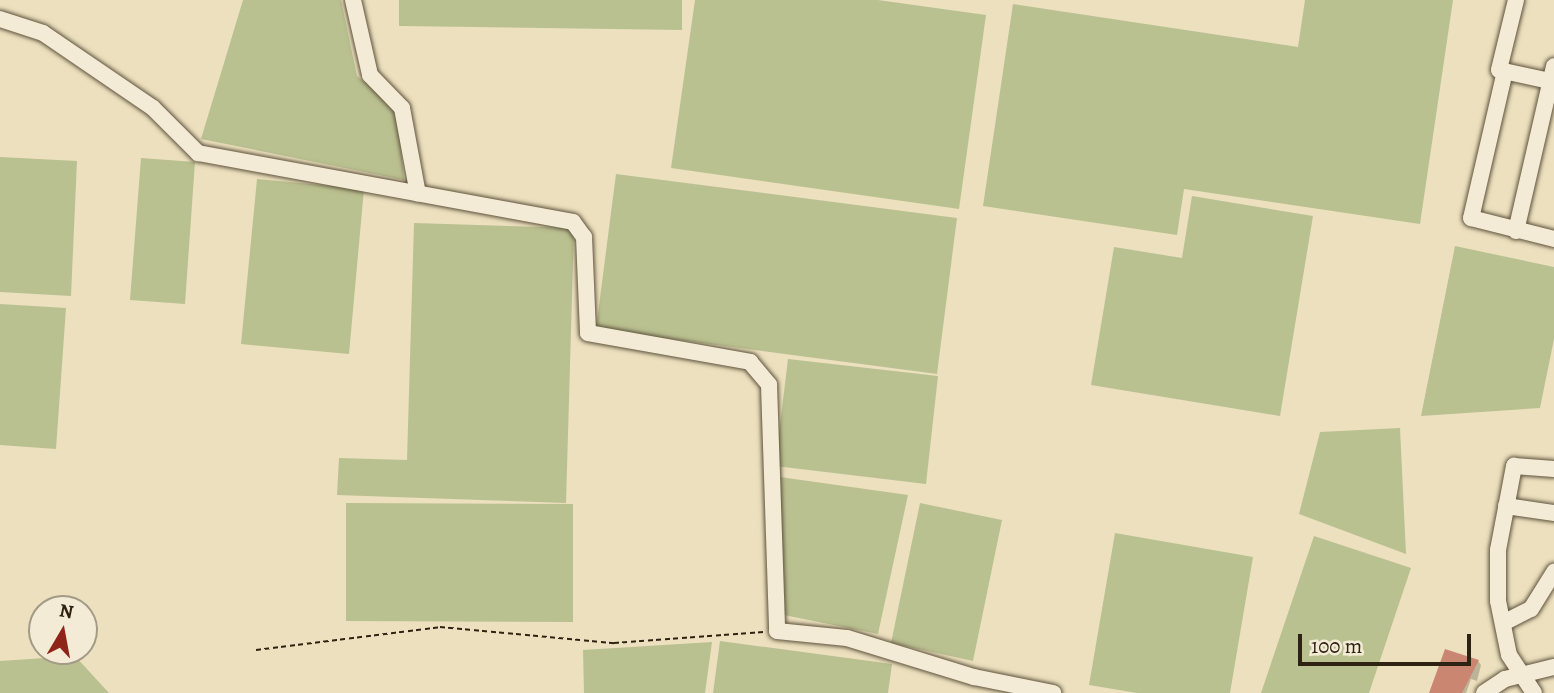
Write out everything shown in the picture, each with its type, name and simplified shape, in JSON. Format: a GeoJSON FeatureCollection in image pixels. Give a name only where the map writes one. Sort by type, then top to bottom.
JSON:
{"type":"FeatureCollection","features":[{"type":"Feature","properties":{"kind":"street"},"geometry":{"type":"LineString","coordinates":[[353,0],[370,75],[402,108],[418,194]]}},
{"type":"Feature","properties":{"kind":"street"},"geometry":{"type":"LineString","coordinates":[[1516,0],[1499,70],[1553,77],[1516,231]]}},
{"type":"Feature","properties":{"kind":"street"},"geometry":{"type":"LineString","coordinates":[[0,19],[31,25],[43,33],[153,108],[198,153],[552,217],[580,228],[585,328],[594,338],[750,362],[762,373],[769,399],[777,631],[847,638],[974,677],[1053,693]]}},
{"type":"Feature","properties":{"kind":"street"},"geometry":{"type":"LineString","coordinates":[[1505,71],[1471,218],[1554,239]]}},
{"type":"Feature","properties":{"kind":"street"},"geometry":{"type":"LineString","coordinates":[[1534,693],[1509,655],[1506,622],[1497,584],[1506,506],[1514,466],[1554,469]]}},
{"type":"Feature","properties":{"kind":"street"},"geometry":{"type":"LineString","coordinates":[[1506,506],[1554,513]]}},
{"type":"Feature","properties":{"kind":"street"},"geometry":{"type":"LineString","coordinates":[[1506,622],[1531,610],[1554,572]]}},
{"type":"Feature","properties":{"kind":"street"},"geometry":{"type":"LineString","coordinates":[[1484,693],[1520,675],[1554,667]]}},
{"type":"Feature","properties":{"kind":"path"},"geometry":{"type":"LineString","coordinates":[[256,650],[440,627],[614,643],[777,631]]}},
{"type":"Feature","properties":{"kind":"green space"},"geometry":{"type":"Polygon","coordinates":[[[243,0],[341,0],[357,76],[397,110],[404,180],[201,139],[243,0]]]}},
{"type":"Feature","properties":{"kind":"green space"},"geometry":{"type":"Polygon","coordinates":[[[399,0],[682,0],[682,30],[399,26],[399,0]]]}},
{"type":"Feature","properties":{"kind":"green space"},"geometry":{"type":"Polygon","coordinates":[[[695,0],[878,0],[986,15],[959,209],[671,168],[695,0]]]}},
{"type":"Feature","properties":{"kind":"green space"},"geometry":{"type":"Polygon","coordinates":[[[1305,0],[1453,0],[1420,224],[1184,189],[1177,235],[983,206],[1013,4],[1298,47],[1305,0]]]}},
{"type":"Feature","properties":{"kind":"green space"},"geometry":{"type":"Polygon","coordinates":[[[0,157],[77,161],[71,296],[0,292],[0,157]]]}},
{"type":"Feature","properties":{"kind":"green space"},"geometry":{"type":"Polygon","coordinates":[[[141,158],[195,162],[185,304],[130,300],[141,158]]]}},
{"type":"Feature","properties":{"kind":"green space"},"geometry":{"type":"Polygon","coordinates":[[[616,174],[957,218],[937,374],[596,329],[616,174]]]}},
{"type":"Feature","properties":{"kind":"green space"},"geometry":{"type":"Polygon","coordinates":[[[257,179],[364,189],[349,354],[241,344],[257,179]]]}},
{"type":"Feature","properties":{"kind":"green space"},"geometry":{"type":"Polygon","coordinates":[[[1192,196],[1313,216],[1280,416],[1091,385],[1114,247],[1182,258],[1192,196]]]}},
{"type":"Feature","properties":{"kind":"green space"},"geometry":{"type":"Polygon","coordinates":[[[414,223],[574,228],[566,503],[337,495],[339,458],[407,460],[414,223]]]}},
{"type":"Feature","properties":{"kind":"green space"},"geometry":{"type":"Polygon","coordinates":[[[1455,246],[1554,267],[1554,339],[1540,408],[1421,416],[1455,246]]]}},
{"type":"Feature","properties":{"kind":"green space"},"geometry":{"type":"Polygon","coordinates":[[[0,304],[66,308],[56,449],[0,445],[0,304]]]}},
{"type":"Feature","properties":{"kind":"green space"},"geometry":{"type":"Polygon","coordinates":[[[788,359],[938,376],[926,484],[775,466],[788,359]]]}},
{"type":"Feature","properties":{"kind":"green space"},"geometry":{"type":"Polygon","coordinates":[[[1400,428],[1406,554],[1299,514],[1320,432],[1400,428]]]}},
{"type":"Feature","properties":{"kind":"green space"},"geometry":{"type":"Polygon","coordinates":[[[780,477],[908,495],[878,634],[784,615],[780,477]]]}},
{"type":"Feature","properties":{"kind":"green space"},"geometry":{"type":"Polygon","coordinates":[[[346,503],[573,504],[573,622],[346,621],[346,503]]]}},
{"type":"Feature","properties":{"kind":"green space"},"geometry":{"type":"Polygon","coordinates":[[[920,503],[1002,520],[973,661],[891,643],[920,503]]]}},
{"type":"Feature","properties":{"kind":"green space"},"geometry":{"type":"Polygon","coordinates":[[[1115,533],[1253,557],[1230,693],[1137,693],[1089,685],[1115,533]]]}},
{"type":"Feature","properties":{"kind":"green space"},"geometry":{"type":"Polygon","coordinates":[[[1314,536],[1411,568],[1369,693],[1261,693],[1314,536]]]}},
{"type":"Feature","properties":{"kind":"green space"},"geometry":{"type":"Polygon","coordinates":[[[720,641],[892,664],[888,693],[713,693],[720,641]]]}},
{"type":"Feature","properties":{"kind":"green space"},"geometry":{"type":"Polygon","coordinates":[[[712,642],[705,693],[584,693],[583,650],[712,642]]]}},
{"type":"Feature","properties":{"kind":"green space"},"geometry":{"type":"Polygon","coordinates":[[[28,659],[28,665],[83,665],[109,693],[0,693],[0,661],[28,659]]]}},
{"type":"Feature","properties":{"kind":"building"},"geometry":{"type":"Polygon","coordinates":[[[1445,649],[1479,660],[1462,693],[1429,693],[1445,649]]]}}]}
